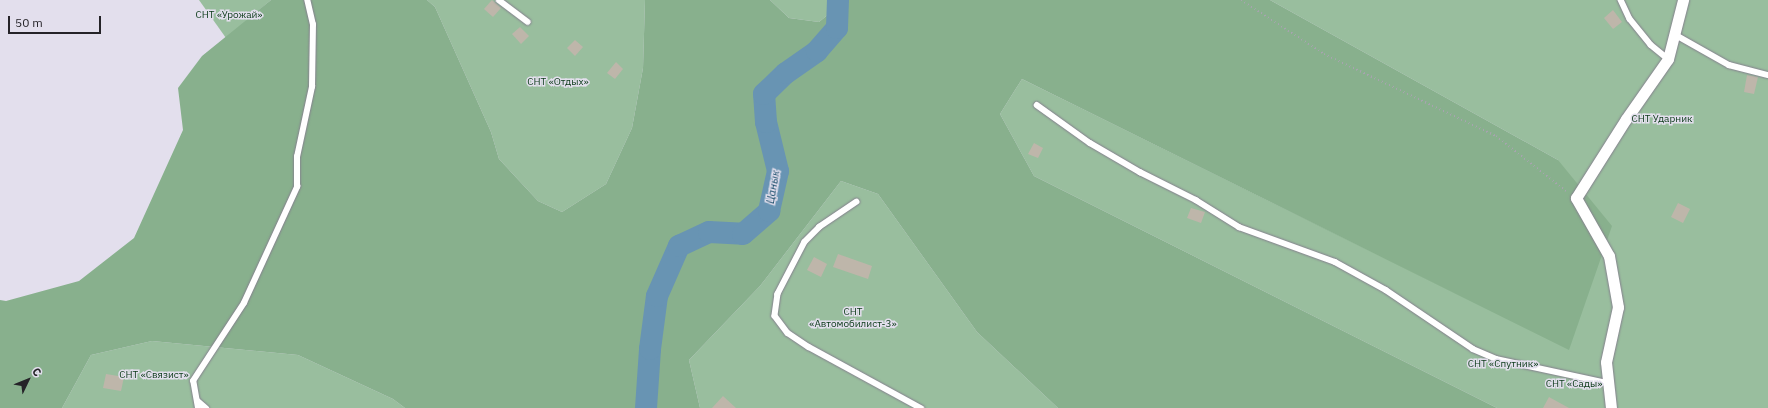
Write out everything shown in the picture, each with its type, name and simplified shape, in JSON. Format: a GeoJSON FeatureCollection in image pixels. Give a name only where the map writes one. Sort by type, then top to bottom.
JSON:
{"type":"FeatureCollection","features":[{"type":"Feature","properties":{"kind":"street"},"geometry":{"type":"LineString","coordinates":[[1611,408],[1607,383],[1606,362],[1618,307],[1609,256],[1576,198],[1584,189],[1626,119],[1668,60],[1683,0]]}},
{"type":"Feature","properties":{"kind":"lane"},"geometry":{"type":"LineString","coordinates":[[198,408],[198,401],[193,381],[244,303],[297,187],[297,157],[312,87],[313,24],[307,0]]}},
{"type":"Feature","properties":{"kind":"lane"},"geometry":{"type":"LineString","coordinates":[[499,0],[528,22]]}},
{"type":"Feature","properties":{"kind":"lane"},"geometry":{"type":"LineString","coordinates":[[1621,0],[1630,19],[1651,45],[1668,60]]}},
{"type":"Feature","properties":{"kind":"lane"},"geometry":{"type":"LineString","coordinates":[[1674,34],[1728,65],[1768,75]]}},
{"type":"Feature","properties":{"kind":"lane"},"geometry":{"type":"LineString","coordinates":[[1037,105],[1090,143],[1140,172],[1196,200],[1240,228],[1335,262],[1386,290],[1473,349],[1496,359],[1607,383]]}},
{"type":"Feature","properties":{"kind":"lane"},"geometry":{"type":"LineString","coordinates":[[857,202],[820,227],[805,242],[778,294],[775,316],[788,332],[809,347],[921,408]]}},
{"type":"Feature","properties":{"kind":"lane"},"geometry":{"type":"LineString","coordinates":[[198,401],[206,408]]}},
{"type":"Feature","properties":{"kind":"path"},"geometry":{"type":"LineString","coordinates":[[1241,0],[1324,54],[1496,136],[1576,198]]}},
{"type":"Feature","properties":{"kind":"green space","name":"СНТ «Урожай»"},"geometry":{"type":"Polygon","coordinates":[[[199,0],[271,0],[226,38],[199,0]]]}},
{"type":"Feature","properties":{"kind":"green space"},"geometry":{"type":"Polygon","coordinates":[[[271,0],[427,0],[435,7],[491,132],[499,159],[538,201],[562,212],[606,184],[632,128],[643,68],[645,0],[770,0],[789,18],[819,22],[846,0],[1270,0],[1558,160],[1612,226],[1569,350],[1022,79],[1000,114],[1034,176],[1497,408],[1058,408],[977,332],[878,194],[841,181],[760,286],[689,360],[700,408],[405,408],[393,399],[298,355],[152,341],[91,355],[62,408],[0,408],[0,300],[6,301],[79,281],[134,238],[183,130],[178,88],[202,56],[271,0]]]}},
{"type":"Feature","properties":{"kind":"green space","name":"СНТ «Отдых»"},"geometry":{"type":"Polygon","coordinates":[[[427,0],[645,0],[643,68],[632,128],[606,184],[562,212],[538,201],[499,159],[491,132],[435,7],[427,0]]]}},
{"type":"Feature","properties":{"kind":"green space"},"geometry":{"type":"Polygon","coordinates":[[[770,0],[846,0],[819,22],[789,18],[770,0]]]}},
{"type":"Feature","properties":{"kind":"green space"},"geometry":{"type":"Polygon","coordinates":[[[1270,0],[1768,0],[1768,408],[1497,408],[1034,176],[1000,114],[1022,79],[1569,349],[1558,160],[1270,0]]]}},
{"type":"Feature","properties":{"kind":"green space","name":"СНТ «Автомобилист-3»"},"geometry":{"type":"Polygon","coordinates":[[[841,181],[878,194],[977,332],[1058,408],[700,408],[689,360],[760,286],[841,181]]]}},
{"type":"Feature","properties":{"kind":"green space","name":"СНТ «Связист»"},"geometry":{"type":"Polygon","coordinates":[[[152,341],[298,355],[393,399],[405,408],[62,408],[91,355],[152,341]]]}},
{"type":"Feature","properties":{"kind":"building"},"geometry":{"type":"Polygon","coordinates":[[[492,0],[501,8],[493,17],[484,9],[492,0]]]}},
{"type":"Feature","properties":{"kind":"building"},"geometry":{"type":"Polygon","coordinates":[[[1613,10],[1622,22],[1613,29],[1604,18],[1613,10]]]}},
{"type":"Feature","properties":{"kind":"building"},"geometry":{"type":"Polygon","coordinates":[[[520,27],[529,36],[521,44],[512,34],[520,27]]]}},
{"type":"Feature","properties":{"kind":"building"},"geometry":{"type":"Polygon","coordinates":[[[575,40],[583,47],[575,56],[567,48],[575,40]]]}},
{"type":"Feature","properties":{"kind":"building"},"geometry":{"type":"Polygon","coordinates":[[[616,62],[623,69],[615,79],[607,73],[616,62]]]}},
{"type":"Feature","properties":{"kind":"building"},"geometry":{"type":"Polygon","coordinates":[[[1747,75],[1758,77],[1754,94],[1744,92],[1747,75]]]}},
{"type":"Feature","properties":{"kind":"building"},"geometry":{"type":"Polygon","coordinates":[[[1034,143],[1043,148],[1038,158],[1028,154],[1034,143]]]}},
{"type":"Feature","properties":{"kind":"building"},"geometry":{"type":"Polygon","coordinates":[[[1678,203],[1690,209],[1683,223],[1671,217],[1678,203]]]}},
{"type":"Feature","properties":{"kind":"building"},"geometry":{"type":"Polygon","coordinates":[[[1191,208],[1205,212],[1201,223],[1187,218],[1191,208]]]}},
{"type":"Feature","properties":{"kind":"building"},"geometry":{"type":"Polygon","coordinates":[[[838,254],[872,266],[868,279],[833,267],[838,254]]]}},
{"type":"Feature","properties":{"kind":"building"},"geometry":{"type":"Polygon","coordinates":[[[814,257],[827,264],[821,277],[807,270],[814,257]]]}},
{"type":"Feature","properties":{"kind":"building"},"geometry":{"type":"Polygon","coordinates":[[[106,374],[124,377],[121,391],[103,388],[106,374]]]}},
{"type":"Feature","properties":{"kind":"building"},"geometry":{"type":"Polygon","coordinates":[[[723,396],[736,408],[712,408],[723,396]]]}},
{"type":"Feature","properties":{"kind":"building"},"geometry":{"type":"Polygon","coordinates":[[[1549,397],[1569,408],[1543,408],[1549,397]]]}},
{"type":"Feature","properties":{"kind":"waterway","name":"Цанык"},"geometry":{"type":"LineString","coordinates":[[646,408],[650,349],[657,296],[679,246],[709,232],[743,234],[769,211],[778,171],[766,122],[764,94],[786,73],[817,51],[837,28],[838,0]]}},
{"type":"Feature","properties":{"kind":"park label","name":"СНТ Ударник"},"geometry":{"type":"Point","coordinates":[1662,119]}},
{"type":"Feature","properties":{"kind":"park label","name":"СНТ «Спутник»"},"geometry":{"type":"Point","coordinates":[1503,364]}},
{"type":"Feature","properties":{"kind":"park label","name":"СНТ «Сады»"},"geometry":{"type":"Point","coordinates":[1574,384]}}]}
